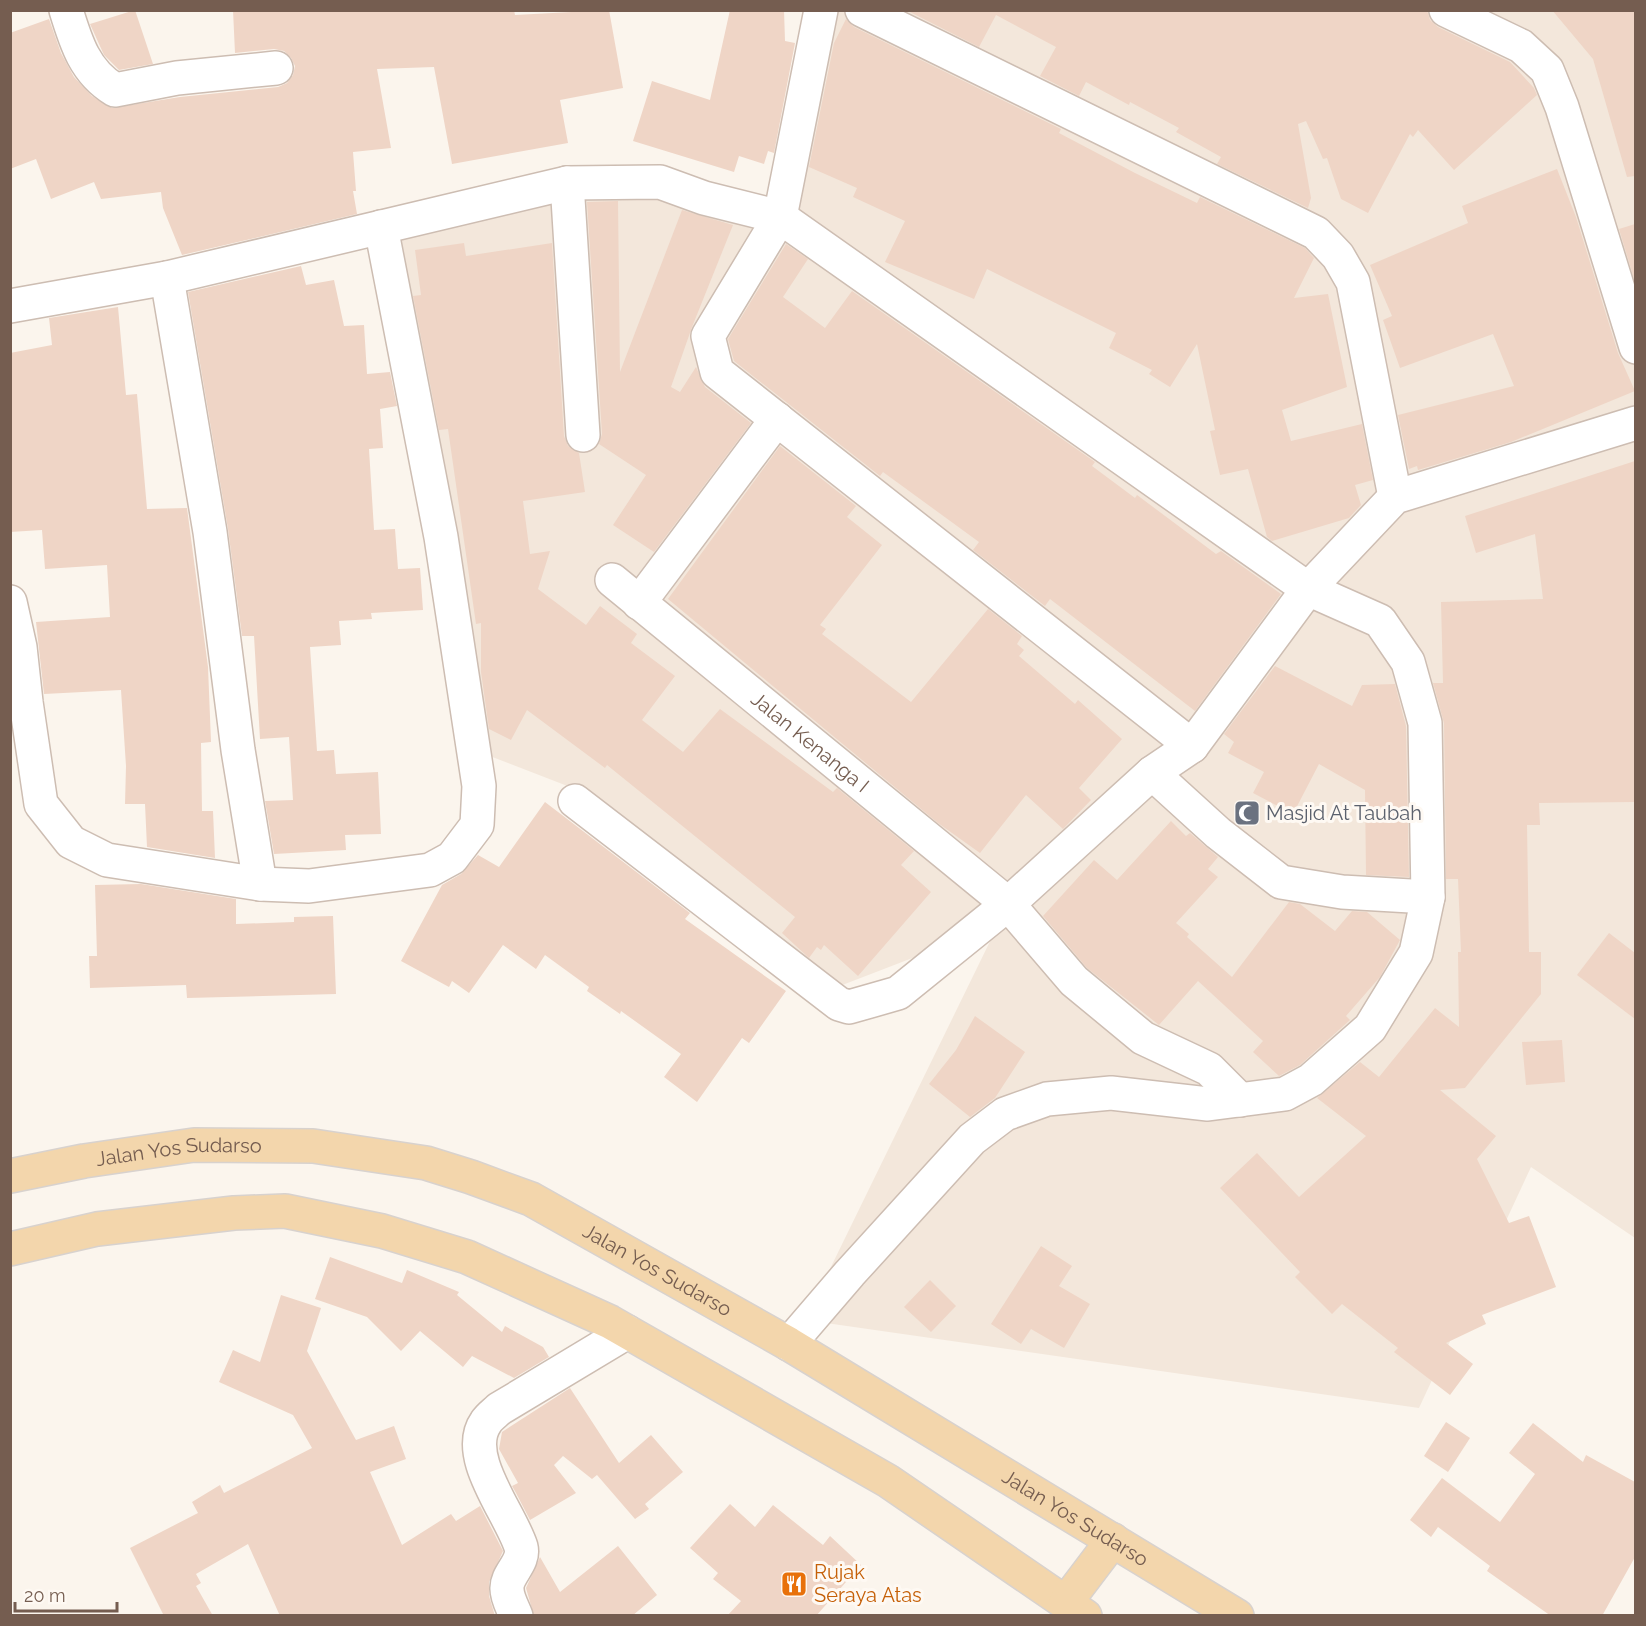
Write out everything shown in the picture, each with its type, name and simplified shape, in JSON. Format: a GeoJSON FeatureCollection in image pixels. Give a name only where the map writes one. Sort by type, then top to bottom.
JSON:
{"type":"FeatureCollection","features":[{"type":"Feature","properties":{"kind":"main road","name":"Jalan Yos Sudarso"},"geometry":{"type":"LineString","coordinates":[[10,1176],[84,1161],[194,1145],[313,1146],[426,1163],[531,1200],[789,1344],[1237,1616]]}},
{"type":"Feature","properties":{"kind":"main road"},"geometry":{"type":"LineString","coordinates":[[10,1249],[97,1229],[234,1213],[285,1211],[382,1231],[467,1257],[627,1332],[888,1481],[1076,1609],[1113,1540]]}},
{"type":"Feature","properties":{"kind":"street"},"geometry":{"type":"LineString","coordinates":[[66,10],[75,40],[96,79],[115,90],[177,78],[276,68]]}},
{"type":"Feature","properties":{"kind":"street"},"geometry":{"type":"LineString","coordinates":[[820,10],[780,217],[708,336],[717,372],[1192,746]]}},
{"type":"Feature","properties":{"kind":"street"},"geometry":{"type":"LineString","coordinates":[[862,10],[1316,233],[1338,256],[1353,282],[1395,497]]}},
{"type":"Feature","properties":{"kind":"street"},"geometry":{"type":"LineString","coordinates":[[1446,10],[1521,46],[1547,70],[1562,107],[1635,347]]}},
{"type":"Feature","properties":{"kind":"street"},"geometry":{"type":"LineString","coordinates":[[10,306],[167,278],[567,183],[660,182],[704,198],[780,217],[1308,589],[1380,621],[1408,662],[1425,723],[1428,897],[1416,953],[1370,1028],[1302,1084],[1285,1094],[1208,1104],[1111,1093],[1047,1099],[1005,1114],[972,1139],[789,1344]]}},
{"type":"Feature","properties":{"kind":"street"},"geometry":{"type":"LineString","coordinates":[[567,183],[583,435]]}},
{"type":"Feature","properties":{"kind":"street"},"geometry":{"type":"LineString","coordinates":[[10,602],[20,647],[18,704],[41,804],[71,842],[107,860],[260,884],[309,886],[430,870],[452,858],[477,825],[479,786],[441,537],[381,227]]}},
{"type":"Feature","properties":{"kind":"street"},"geometry":{"type":"LineString","coordinates":[[167,278],[210,532],[238,750],[260,884]]}},
{"type":"Feature","properties":{"kind":"street"},"geometry":{"type":"LineString","coordinates":[[639,603],[777,419]]}},
{"type":"Feature","properties":{"kind":"street"},"geometry":{"type":"LineString","coordinates":[[575,801],[839,1004],[849,1007],[898,993],[1008,904],[1152,773],[1192,746],[1308,589],[1395,497],[1635,423]]}},
{"type":"Feature","properties":{"kind":"street","name":"Jalan Kenanga I"},"geometry":{"type":"LineString","coordinates":[[612,580],[1008,904],[1074,981],[1143,1038],[1209,1069],[1240,1100]]}},
{"type":"Feature","properties":{"kind":"street"},"geometry":{"type":"LineString","coordinates":[[1152,773],[1218,833],[1281,882],[1342,892],[1428,897]]}},
{"type":"Feature","properties":{"kind":"street"},"geometry":{"type":"LineString","coordinates":[[516,1616],[507,1591],[507,1582],[519,1562],[522,1548],[499,1504],[481,1456],[480,1443],[485,1423],[499,1409],[627,1332]]}},
{"type":"Feature","properties":{"kind":"shaded area"},"geometry":{"type":"Polygon","coordinates":[[[818,11],[1635,11],[1635,1238],[1531,1167],[1419,1408],[805,1320],[998,925],[832,989],[570,787],[482,753],[383,238],[565,175],[777,207],[818,11]]]}},
{"type":"Feature","properties":{"kind":"building"},"geometry":{"type":"Polygon","coordinates":[[[135,10],[153,64],[119,70],[104,55],[90,24],[135,10]]]}},
{"type":"Feature","properties":{"kind":"building"},"geometry":{"type":"Polygon","coordinates":[[[233,10],[514,10],[515,15],[609,10],[623,88],[560,100],[568,143],[452,164],[434,67],[377,69],[391,148],[353,152],[356,191],[353,191],[357,214],[182,255],[163,208],[161,192],[101,199],[94,182],[51,199],[36,159],[10,169],[10,33],[49,19],[61,53],[74,77],[92,96],[112,108],[180,97],[278,87],[287,83],[293,75],[295,66],[284,51],[274,49],[235,53],[233,10]]]}},
{"type":"Feature","properties":{"kind":"building"},"geometry":{"type":"Polygon","coordinates":[[[730,10],[784,10],[785,41],[795,43],[774,153],[768,151],[764,164],[739,156],[734,172],[633,141],[652,81],[710,100],[730,10]]]}},
{"type":"Feature","properties":{"kind":"building"},"geometry":{"type":"Polygon","coordinates":[[[906,10],[1427,10],[1430,20],[1438,27],[1510,62],[1534,88],[1537,95],[1454,170],[1418,130],[1413,137],[1410,134],[1368,213],[1341,199],[1327,158],[1323,159],[1306,121],[1298,124],[1311,198],[1308,208],[1217,164],[1221,157],[1176,132],[1179,128],[1130,102],[1129,105],[1086,82],[1079,96],[1040,76],[1056,47],[996,15],[979,47],[906,10]]]}},
{"type":"Feature","properties":{"kind":"building"},"geometry":{"type":"Polygon","coordinates":[[[1552,10],[1635,10],[1635,176],[1627,177],[1593,59],[1552,10]]]}},
{"type":"Feature","properties":{"kind":"building"},"geometry":{"type":"Polygon","coordinates":[[[846,19],[854,27],[1061,129],[1059,133],[1135,173],[1197,203],[1200,197],[1305,248],[1314,258],[1294,298],[1328,294],[1347,387],[1282,410],[1291,441],[1362,424],[1373,480],[1355,485],[1361,505],[1349,518],[1272,541],[1267,537],[1248,469],[1220,475],[1210,431],[1215,430],[1197,344],[1170,387],[1149,374],[1152,370],[1109,348],[1116,333],[987,269],[974,299],[885,262],[905,221],[853,197],[857,188],[809,167],[834,43],[846,19]]]}},
{"type":"Feature","properties":{"kind":"building"},"geometry":{"type":"Polygon","coordinates":[[[1557,169],[1576,217],[1618,353],[1635,391],[1511,442],[1418,470],[1417,466],[1409,469],[1398,415],[1514,386],[1493,334],[1400,368],[1383,320],[1392,316],[1370,265],[1468,223],[1462,206],[1557,169]]]}},
{"type":"Feature","properties":{"kind":"building"},"geometry":{"type":"Polygon","coordinates":[[[618,201],[620,372],[682,210],[733,225],[692,327],[671,387],[680,392],[696,367],[705,387],[751,423],[654,552],[613,525],[646,475],[599,444],[602,434],[587,202],[618,201]]]}},
{"type":"Feature","properties":{"kind":"building"},"geometry":{"type":"Polygon","coordinates":[[[1635,224],[1635,282],[1619,229],[1635,224]]]}},
{"type":"Feature","properties":{"kind":"building"},"geometry":{"type":"Polygon","coordinates":[[[464,243],[466,256],[552,243],[564,436],[568,446],[579,453],[585,492],[523,501],[530,554],[550,551],[538,589],[586,625],[600,606],[637,634],[631,643],[675,676],[642,720],[683,752],[720,709],[833,792],[837,788],[914,851],[901,865],[931,892],[858,976],[824,945],[821,950],[817,947],[809,958],[782,933],[795,917],[607,765],[605,768],[527,710],[511,740],[489,729],[481,672],[481,623],[476,624],[448,429],[439,430],[413,296],[421,295],[415,250],[464,243]]]}},
{"type":"Feature","properties":{"kind":"building"},"geometry":{"type":"Polygon","coordinates":[[[786,244],[808,259],[783,297],[825,328],[852,291],[1095,462],[1092,466],[1135,498],[1137,495],[1216,554],[1221,551],[1281,594],[1195,711],[1050,599],[1045,606],[973,550],[979,542],[883,472],[880,476],[734,361],[728,339],[786,244]]]}},
{"type":"Feature","properties":{"kind":"building"},"geometry":{"type":"Polygon","coordinates":[[[301,266],[306,285],[334,280],[344,326],[364,325],[367,374],[390,372],[397,406],[380,409],[383,448],[369,449],[374,530],[395,529],[398,569],[420,568],[423,610],[371,613],[372,619],[339,621],[341,645],[310,647],[317,751],[334,750],[336,774],[378,772],[381,834],[345,835],[346,850],[274,854],[265,801],[293,800],[289,737],[260,739],[254,636],[242,636],[228,529],[188,292],[301,266]]]}},
{"type":"Feature","properties":{"kind":"building"},"geometry":{"type":"Polygon","coordinates":[[[118,307],[126,395],[137,394],[147,509],[187,508],[208,667],[211,742],[201,743],[202,811],[213,811],[215,858],[147,847],[145,804],[125,804],[126,766],[121,690],[44,694],[36,622],[110,617],[107,565],[45,569],[42,530],[10,532],[10,353],[52,345],[49,318],[118,307]]]}},
{"type":"Feature","properties":{"kind":"building"},"geometry":{"type":"Polygon","coordinates":[[[780,446],[856,506],[847,517],[882,545],[820,625],[826,629],[822,634],[911,702],[988,609],[1022,636],[1017,644],[1024,650],[1019,656],[1075,704],[1078,700],[1122,739],[1079,788],[1091,800],[1063,829],[1026,795],[980,853],[938,823],[668,599],[780,446]]]}},
{"type":"Feature","properties":{"kind":"building"},"geometry":{"type":"Polygon","coordinates":[[[1635,461],[1635,802],[1539,803],[1540,825],[1527,825],[1529,952],[1541,952],[1541,994],[1465,1088],[1440,1090],[1496,1136],[1477,1159],[1509,1223],[1529,1216],[1556,1287],[1482,1315],[1486,1324],[1446,1343],[1473,1364],[1450,1395],[1394,1352],[1398,1348],[1342,1304],[1332,1314],[1295,1277],[1300,1272],[1220,1188],[1257,1153],[1299,1197],[1366,1136],[1317,1098],[1360,1062],[1379,1077],[1435,1008],[1459,1027],[1458,952],[1461,952],[1458,879],[1446,879],[1444,723],[1433,683],[1443,683],[1441,602],[1543,599],[1535,534],[1476,553],[1465,516],[1635,461]]]}},
{"type":"Feature","properties":{"kind":"building"},"geometry":{"type":"Polygon","coordinates":[[[1275,666],[1352,706],[1362,685],[1395,684],[1406,726],[1409,877],[1366,875],[1365,790],[1319,764],[1293,814],[1253,793],[1264,772],[1228,753],[1234,742],[1224,734],[1275,666]]]}},
{"type":"Feature","properties":{"kind":"building"},"geometry":{"type":"Polygon","coordinates":[[[545,802],[690,913],[685,919],[786,991],[749,1043],[742,1038],[697,1102],[664,1077],[681,1054],[621,1011],[620,1014],[587,991],[589,987],[545,955],[536,969],[503,945],[469,993],[452,981],[449,987],[401,961],[442,885],[461,874],[478,855],[499,867],[545,802]]]}},
{"type":"Feature","properties":{"kind":"building"},"geometry":{"type":"Polygon","coordinates":[[[1171,821],[1186,836],[1190,833],[1218,857],[1208,869],[1218,877],[1176,923],[1189,934],[1187,937],[1232,977],[1289,902],[1300,904],[1335,931],[1352,911],[1367,912],[1400,940],[1380,977],[1346,1016],[1350,1020],[1300,1065],[1279,1076],[1253,1052],[1263,1041],[1198,981],[1159,1025],[1087,968],[1043,916],[1094,860],[1117,880],[1171,821]]]}},
{"type":"Feature","properties":{"kind":"building"},"geometry":{"type":"Polygon","coordinates":[[[141,884],[236,899],[236,924],[294,922],[294,917],[333,916],[336,994],[187,998],[186,985],[90,988],[89,956],[97,956],[95,885],[141,884]]]}},
{"type":"Feature","properties":{"kind":"building"},"geometry":{"type":"Polygon","coordinates":[[[1609,933],[1635,953],[1635,1019],[1577,975],[1609,933]]]}},
{"type":"Feature","properties":{"kind":"building"},"geometry":{"type":"Polygon","coordinates":[[[975,1016],[1025,1052],[995,1098],[970,1117],[929,1084],[956,1050],[975,1016]]]}},
{"type":"Feature","properties":{"kind":"building"},"geometry":{"type":"Polygon","coordinates":[[[1562,1040],[1565,1082],[1526,1085],[1522,1042],[1562,1040]]]}},
{"type":"Feature","properties":{"kind":"building"},"geometry":{"type":"Polygon","coordinates":[[[1041,1246],[1072,1266],[1059,1286],[1090,1304],[1064,1348],[1031,1329],[1021,1344],[991,1324],[1041,1246]]]}},
{"type":"Feature","properties":{"kind":"building"},"geometry":{"type":"Polygon","coordinates":[[[330,1257],[402,1283],[407,1270],[459,1292],[457,1295],[502,1332],[505,1326],[543,1347],[549,1357],[514,1378],[472,1356],[463,1367],[420,1331],[401,1351],[367,1317],[315,1299],[330,1257]]]}},
{"type":"Feature","properties":{"kind":"building"},"geometry":{"type":"Polygon","coordinates":[[[930,1280],[956,1306],[931,1332],[904,1307],[930,1280]]]}},
{"type":"Feature","properties":{"kind":"building"},"geometry":{"type":"Polygon","coordinates":[[[281,1295],[321,1308],[307,1351],[356,1440],[394,1426],[406,1459],[370,1472],[402,1545],[451,1514],[456,1521],[480,1506],[503,1551],[489,1582],[489,1596],[495,1616],[280,1616],[248,1544],[196,1574],[201,1583],[196,1586],[213,1616],[164,1616],[130,1548],[198,1513],[192,1502],[220,1485],[224,1493],[312,1448],[293,1415],[219,1382],[233,1350],[260,1362],[281,1295]]]}},
{"type":"Feature","properties":{"kind":"building"},"geometry":{"type":"Polygon","coordinates":[[[570,1388],[619,1463],[651,1435],[683,1472],[645,1504],[649,1509],[635,1519],[597,1475],[592,1479],[563,1456],[554,1465],[576,1493],[530,1520],[512,1486],[518,1483],[499,1449],[502,1432],[570,1388]]]}},
{"type":"Feature","properties":{"kind":"building"},"geometry":{"type":"Polygon","coordinates":[[[1446,1422],[1470,1438],[1448,1472],[1424,1456],[1446,1422]]]}},
{"type":"Feature","properties":{"kind":"building"},"geometry":{"type":"Polygon","coordinates":[[[1533,1423],[1583,1462],[1586,1455],[1635,1482],[1635,1557],[1602,1616],[1551,1616],[1487,1571],[1490,1566],[1438,1527],[1431,1537],[1410,1520],[1442,1478],[1500,1522],[1535,1474],[1509,1453],[1533,1423]]]}},
{"type":"Feature","properties":{"kind":"building"},"geometry":{"type":"Polygon","coordinates":[[[730,1504],[755,1527],[773,1505],[823,1545],[830,1536],[861,1565],[816,1616],[727,1616],[741,1601],[713,1579],[718,1573],[690,1548],[730,1504]]]}},
{"type":"Feature","properties":{"kind":"building"},"geometry":{"type":"Polygon","coordinates":[[[618,1546],[657,1595],[632,1616],[534,1616],[526,1588],[540,1557],[560,1592],[618,1546]]]}},
{"type":"Feature","properties":{"kind":"place","name":"Masjid At Taubah"},"geometry":{"type":"Point","coordinates":[1247,813]}},
{"type":"Feature","properties":{"kind":"place","name":"Rujak Seraya Atas"},"geometry":{"type":"Point","coordinates":[794,1584]}}]}
